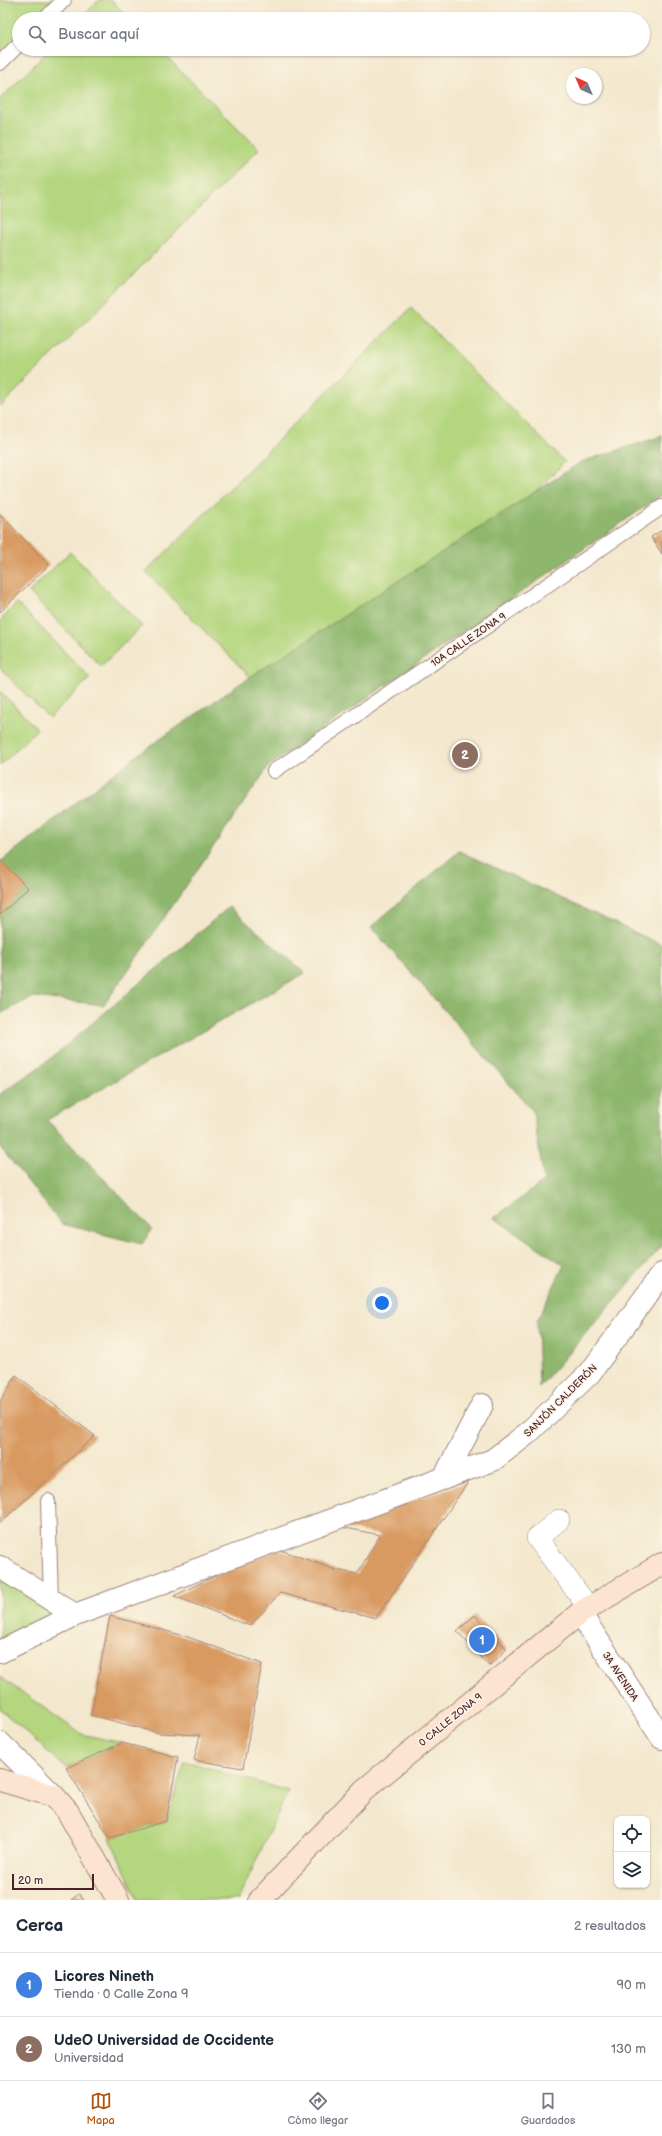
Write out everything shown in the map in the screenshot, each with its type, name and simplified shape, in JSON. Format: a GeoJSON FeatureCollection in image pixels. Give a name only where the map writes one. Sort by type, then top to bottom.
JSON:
{"type":"FeatureCollection","features":[{"type":"Feature","properties":{"kind":"main road","name":"0 CALLE ZONA 9"},"geometry":{"type":"LineString","coordinates":[[260,1900],[364,1790],[584,1611],[662,1564]]}},
{"type":"Feature","properties":{"kind":"main road"},"geometry":{"type":"LineString","coordinates":[[0,1780],[54,1796],[68,1812],[118,1900]]}},
{"type":"Feature","properties":{"kind":"street","name":"SANJÓN CALDERÓN"},"geometry":{"type":"LineString","coordinates":[[0,1652],[75,1615],[493,1460],[528,1433],[590,1373],[662,1274]]}},
{"type":"Feature","properties":{"kind":"street"},"geometry":{"type":"LineString","coordinates":[[444,1478],[482,1405]]}},
{"type":"Feature","properties":{"kind":"street"},"geometry":{"type":"LineString","coordinates":[[559,1520],[536,1538],[584,1611]]}},
{"type":"Feature","properties":{"kind":"street"},"geometry":{"type":"LineString","coordinates":[[0,1567],[75,1615]]}},
{"type":"Feature","properties":{"kind":"street","name":"3A AVENIDA"},"geometry":{"type":"LineString","coordinates":[[584,1611],[662,1738]]}},
{"type":"Feature","properties":{"kind":"street"},"geometry":{"type":"LineString","coordinates":[[0,1743],[54,1796]]}},
{"type":"Feature","properties":{"kind":"lane"},"geometry":{"type":"LineString","coordinates":[[51,12],[64,0]]}},
{"type":"Feature","properties":{"kind":"lane"},"geometry":{"type":"LineString","coordinates":[[0,63],[12,51]]}},
{"type":"Feature","properties":{"kind":"lane","name":"10A CALLE ZONA 9"},"geometry":{"type":"LineString","coordinates":[[274,771],[662,507]]}},
{"type":"Feature","properties":{"kind":"lane"},"geometry":{"type":"LineString","coordinates":[[48,1501],[51,1600]]}},
{"type":"Feature","properties":{"kind":"green space"},"geometry":{"type":"Polygon","coordinates":[[[0,0],[62,0],[49,12],[12,12],[12,48],[0,59],[0,0]]]}},
{"type":"Feature","properties":{"kind":"green space"},"geometry":{"type":"Polygon","coordinates":[[[99,0],[111,0],[123,12],[87,12],[99,0]]]}},
{"type":"Feature","properties":{"kind":"green space"},"geometry":{"type":"Polygon","coordinates":[[[43,56],[166,56],[259,149],[0,407],[0,99],[43,56]]]}},
{"type":"Feature","properties":{"kind":"green space"},"geometry":{"type":"Polygon","coordinates":[[[411,308],[565,462],[299,726],[146,572],[411,308]]]}},
{"type":"Feature","properties":{"kind":"green space"},"geometry":{"type":"Polygon","coordinates":[[[662,436],[662,495],[269,766],[104,1005],[33,997],[0,1014],[0,862],[136,756],[238,685],[581,462],[662,436]]]}},
{"type":"Feature","properties":{"kind":"green space"},"geometry":{"type":"Polygon","coordinates":[[[70,552],[142,626],[101,666],[29,592],[70,552]]]}},
{"type":"Feature","properties":{"kind":"green space"},"geometry":{"type":"Polygon","coordinates":[[[17,603],[90,678],[49,718],[0,668],[0,621],[17,603]]]}},
{"type":"Feature","properties":{"kind":"green space"},"geometry":{"type":"Polygon","coordinates":[[[0,691],[37,729],[0,766],[0,691]]]}},
{"type":"Feature","properties":{"kind":"green space"},"geometry":{"type":"Polygon","coordinates":[[[459,851],[662,945],[662,1246],[539,1387],[537,1321],[564,1265],[494,1218],[544,1181],[533,1111],[371,927],[459,851]]]}},
{"type":"Feature","properties":{"kind":"green space"},"geometry":{"type":"Polygon","coordinates":[[[229,907],[305,973],[47,1120],[152,1229],[142,1244],[62,1224],[0,1147],[0,1094],[49,1060],[229,907]]]}},
{"type":"Feature","properties":{"kind":"green space"},"geometry":{"type":"Polygon","coordinates":[[[0,1576],[60,1614],[0,1642],[0,1576]]]}},
{"type":"Feature","properties":{"kind":"green space"},"geometry":{"type":"Polygon","coordinates":[[[0,1677],[81,1734],[122,1743],[66,1768],[0,1709],[0,1677]]]}},
{"type":"Feature","properties":{"kind":"green space"},"geometry":{"type":"Polygon","coordinates":[[[185,1761],[288,1791],[238,1900],[138,1900],[110,1838],[166,1821],[185,1761]]]}},
{"type":"Feature","properties":{"kind":"building"},"geometry":{"type":"Polygon","coordinates":[[[0,514],[49,565],[0,612],[0,514]]]}},
{"type":"Feature","properties":{"kind":"building"},"geometry":{"type":"Polygon","coordinates":[[[662,530],[662,554],[651,537],[662,530]]]}},
{"type":"Feature","properties":{"kind":"building"},"geometry":{"type":"Polygon","coordinates":[[[0,860],[28,888],[0,915],[0,860]]]}},
{"type":"Feature","properties":{"kind":"building"},"geometry":{"type":"Polygon","coordinates":[[[16,1375],[95,1436],[0,1523],[0,1402],[16,1375]]]}},
{"type":"Feature","properties":{"kind":"building"},"geometry":{"type":"Polygon","coordinates":[[[468,1482],[376,1618],[280,1593],[250,1626],[174,1596],[229,1569],[278,1549],[336,1570],[357,1574],[380,1535],[341,1527],[373,1513],[468,1482]]]}},
{"type":"Feature","properties":{"kind":"building"},"geometry":{"type":"Polygon","coordinates":[[[475,1615],[507,1649],[489,1666],[457,1631],[475,1615]]]}},
{"type":"Feature","properties":{"kind":"building"},"geometry":{"type":"Polygon","coordinates":[[[110,1616],[185,1636],[262,1664],[243,1768],[194,1760],[200,1735],[159,1733],[91,1715],[110,1616]]]}},
{"type":"Feature","properties":{"kind":"building"},"geometry":{"type":"Polygon","coordinates":[[[122,1743],[178,1757],[166,1821],[110,1838],[66,1768],[122,1743]]]}},
{"type":"Feature","properties":{"kind":"building"},"geometry":{"type":"Polygon","coordinates":[[[79,1894],[84,1900],[71,1900],[79,1894]]]}},
{"type":"Feature","properties":{"kind":"place","name":"UdeO Universidad de Occidente"},"geometry":{"type":"Point","coordinates":[465,755]}},
{"type":"Feature","properties":{"kind":"place","name":"Licores Nineth"},"geometry":{"type":"Point","coordinates":[482,1640]}}]}
